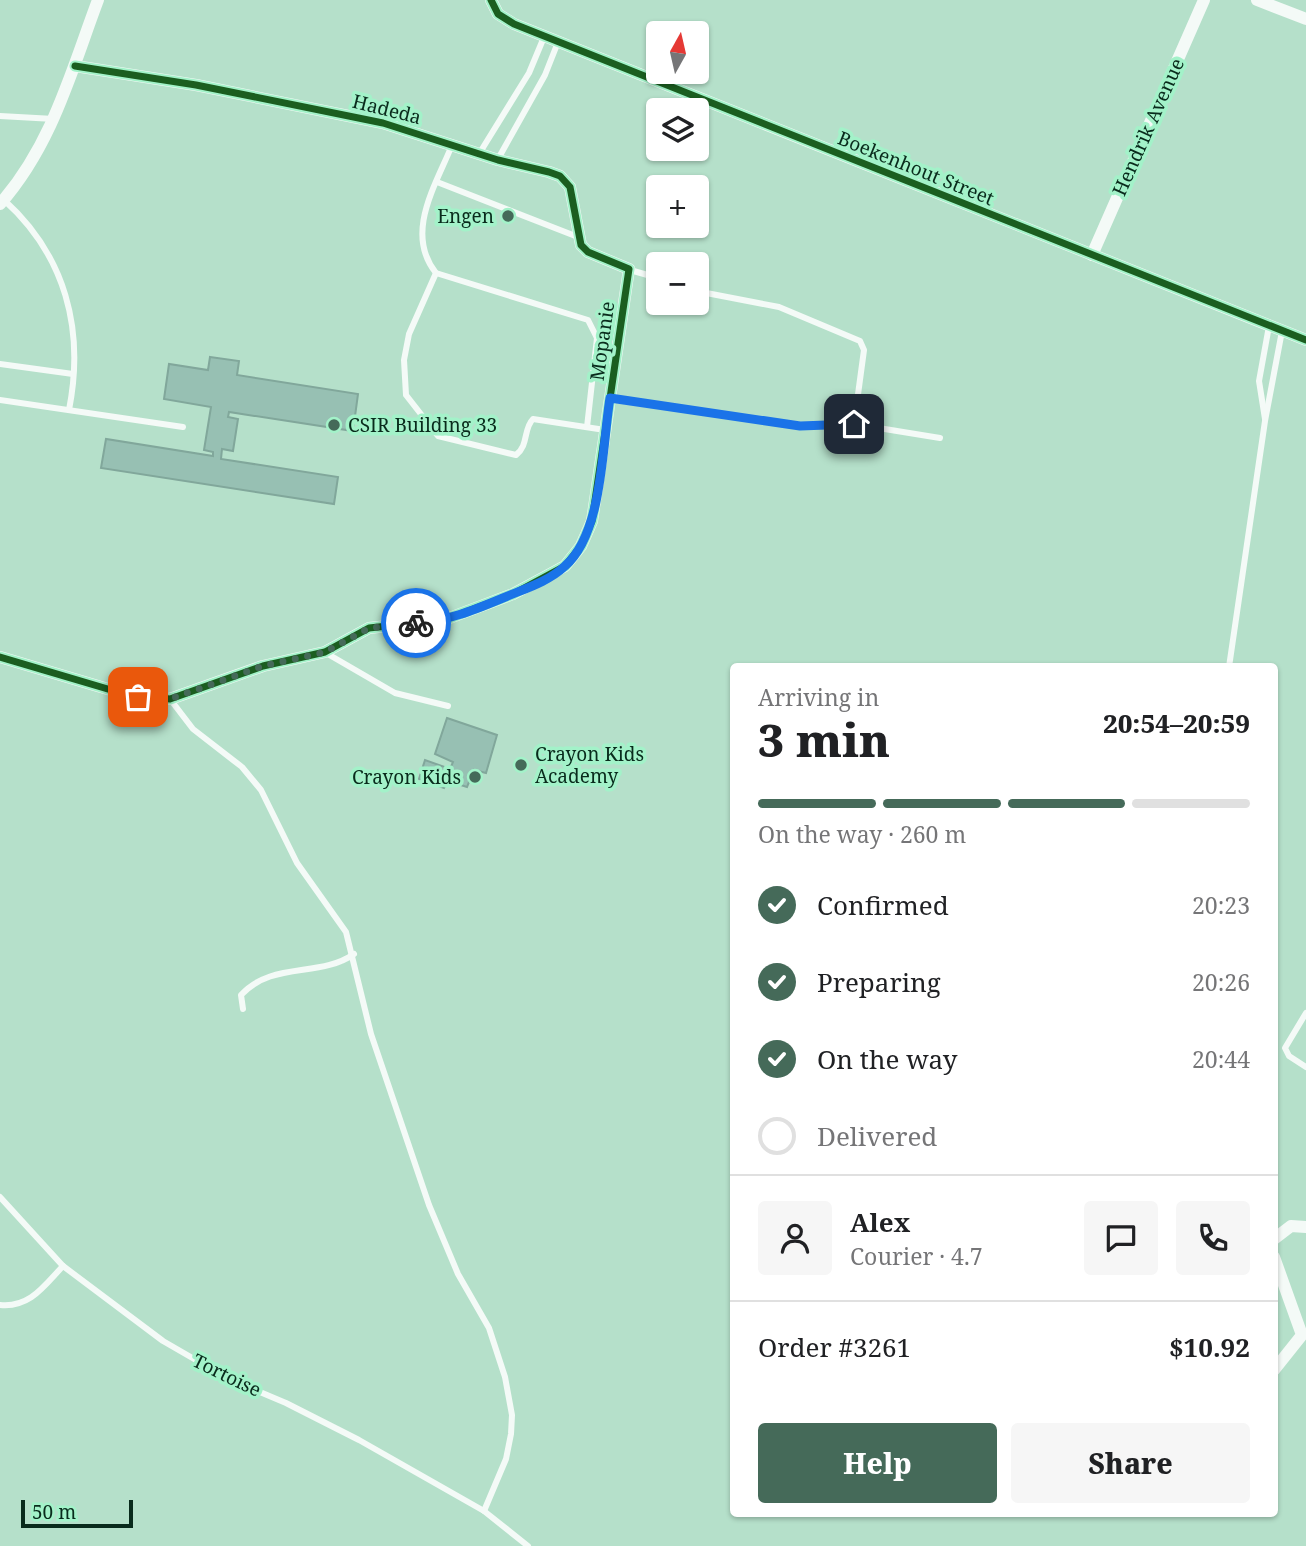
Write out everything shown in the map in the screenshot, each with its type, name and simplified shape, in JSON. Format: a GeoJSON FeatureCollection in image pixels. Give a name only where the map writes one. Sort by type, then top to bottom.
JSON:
{"type":"FeatureCollection","features":[{"type":"Feature","properties":{"kind":"street"},"geometry":{"type":"LineString","coordinates":[[2,202],[32,160],[55,119],[98,0]]}},
{"type":"Feature","properties":{"kind":"street","name":"Boekenhout Street"},"geometry":{"type":"LineString","coordinates":[[491,0],[498,14],[544,37],[1306,340]]}},
{"type":"Feature","properties":{"kind":"street","name":"Hendrik Avenue"},"geometry":{"type":"LineString","coordinates":[[1092,255],[1204,0]]}},
{"type":"Feature","properties":{"kind":"street"},"geometry":{"type":"LineString","coordinates":[[1257,0],[1306,19]]}},
{"type":"Feature","properties":{"kind":"street","name":"Hadeda"},"geometry":{"type":"LineString","coordinates":[[75,66],[338,113],[399,127],[498,160],[549,172],[566,180],[572,192],[578,237]]}},
{"type":"Feature","properties":{"kind":"street"},"geometry":{"type":"LineString","coordinates":[[578,237],[588,252],[629,269]]}},
{"type":"Feature","properties":{"kind":"street","name":"Mopanie"},"geometry":{"type":"LineString","coordinates":[[0,657],[128,695],[170,699],[263,666],[325,652],[369,628],[455,617],[541,582],[565,566],[578,552],[590,527],[629,269]]}},
{"type":"Feature","properties":{"kind":"street"},"geometry":{"type":"LineString","coordinates":[[1278,1236],[1291,1226],[1306,1227]]}},
{"type":"Feature","properties":{"kind":"street"},"geometry":{"type":"LineString","coordinates":[[1278,1268],[1302,1335],[1278,1365]]}},
{"type":"Feature","properties":{"kind":"lane"},"geometry":{"type":"LineString","coordinates":[[479,154],[529,73],[544,37]]}},
{"type":"Feature","properties":{"kind":"lane"},"geometry":{"type":"LineString","coordinates":[[498,160],[545,75],[558,42]]}},
{"type":"Feature","properties":{"kind":"lane"},"geometry":{"type":"LineString","coordinates":[[0,116],[55,119]]}},
{"type":"Feature","properties":{"kind":"lane"},"geometry":{"type":"LineString","coordinates":[[452,144],[422,221],[421,234],[429,264],[436,273],[588,320],[597,338],[587,427]]}},
{"type":"Feature","properties":{"kind":"lane"},"geometry":{"type":"LineString","coordinates":[[437,182],[578,237]]}},
{"type":"Feature","properties":{"kind":"lane"},"geometry":{"type":"LineString","coordinates":[[2,202],[34,230],[56,268],[74,338],[69,410]]}},
{"type":"Feature","properties":{"kind":"lane"},"geometry":{"type":"LineString","coordinates":[[629,269],[646,274]]}},
{"type":"Feature","properties":{"kind":"lane"},"geometry":{"type":"LineString","coordinates":[[436,273],[412,324],[404,360],[406,394],[432,432],[444,439],[516,455],[524,447],[528,426],[533,419],[605,430]]}},
{"type":"Feature","properties":{"kind":"lane"},"geometry":{"type":"LineString","coordinates":[[709,294],[779,307],[860,341],[864,350],[854,424]]}},
{"type":"Feature","properties":{"kind":"lane"},"geometry":{"type":"LineString","coordinates":[[1265,421],[1259,381],[1269,326]]}},
{"type":"Feature","properties":{"kind":"lane"},"geometry":{"type":"LineString","coordinates":[[1230,663],[1265,421],[1282,331]]}},
{"type":"Feature","properties":{"kind":"lane"},"geometry":{"type":"LineString","coordinates":[[0,364],[73,374]]}},
{"type":"Feature","properties":{"kind":"lane"},"geometry":{"type":"LineString","coordinates":[[610,398],[800,426],[854,424],[940,438]]}},
{"type":"Feature","properties":{"kind":"lane"},"geometry":{"type":"LineString","coordinates":[[0,400],[183,427]]}},
{"type":"Feature","properties":{"kind":"lane"},"geometry":{"type":"LineString","coordinates":[[325,652],[395,693],[448,706]]}},
{"type":"Feature","properties":{"kind":"lane"},"geometry":{"type":"LineString","coordinates":[[170,699],[193,729],[242,767],[261,790],[289,850],[342,924],[354,954],[371,1034],[429,1205],[458,1274],[489,1328],[505,1377],[512,1415],[511,1434],[503,1469],[484,1511]]}},
{"type":"Feature","properties":{"kind":"lane"},"geometry":{"type":"LineString","coordinates":[[243,1009],[241,995],[253,985],[291,970],[335,966],[354,954]]}},
{"type":"Feature","properties":{"kind":"lane"},"geometry":{"type":"LineString","coordinates":[[1306,1013],[1287,1040],[1285,1050],[1306,1067]]}},
{"type":"Feature","properties":{"kind":"lane","name":"Tortoise"},"geometry":{"type":"LineString","coordinates":[[0,1197],[62,1266],[100,1297],[187,1357],[322,1420],[484,1511],[528,1546]]}},
{"type":"Feature","properties":{"kind":"lane"},"geometry":{"type":"LineString","coordinates":[[0,1305],[15,1306],[29,1301],[62,1266]]}},
{"type":"Feature","properties":{"kind":"building","name":"CSIR Building 33"},"geometry":{"type":"Polygon","coordinates":[[[210,357],[239,361],[237,375],[358,394],[353,431],[229,412],[228,417],[238,419],[233,451],[222,449],[221,459],[338,477],[334,504],[101,468],[106,439],[213,456],[213,452],[204,450],[211,407],[164,399],[169,364],[208,370],[210,357]]]}},
{"type":"Feature","properties":{"kind":"building"},"geometry":{"type":"Polygon","coordinates":[[[447,718],[497,735],[486,773],[474,770],[467,787],[448,781],[444,788],[419,779],[425,760],[450,769],[453,762],[435,754],[447,718]]]}},
{"type":"Feature","properties":{"kind":"cycle path"},"geometry":{"type":"LineString","coordinates":[[491,0],[498,14],[514,24],[1306,340]]}},
{"type":"Feature","properties":{"kind":"cycle path"},"geometry":{"type":"LineString","coordinates":[[0,657],[128,695],[170,699],[263,666],[325,652],[369,628],[444,620],[513,594],[565,566],[581,546],[592,521],[629,269],[588,252],[581,245],[570,187],[560,176],[498,160],[383,123],[196,85],[75,66]]}},
{"type":"Feature","properties":{"kind":"way so far"},"geometry":{"type":"LineString","coordinates":[[138,697],[170,699],[263,666],[325,652],[369,628],[416,623]]}},
{"type":"Feature","properties":{"kind":"place","name":"Engen"},"geometry":{"type":"Point","coordinates":[508,216]}},
{"type":"Feature","properties":{"kind":"place","name":"CSIR Building 33"},"geometry":{"type":"Point","coordinates":[334,425]}},
{"type":"Feature","properties":{"kind":"place","name":"Crayon Kids Academy"},"geometry":{"type":"Point","coordinates":[521,765]}},
{"type":"Feature","properties":{"kind":"place","name":"Crayon Kids"},"geometry":{"type":"Point","coordinates":[475,777]}},
{"type":"Feature","properties":{"kind":"route"},"geometry":{"type":"LineString","coordinates":[[416,623],[455,617],[513,594],[549,578],[572,559],[586,538],[592,521],[610,398],[800,426],[854,424]]}}]}
